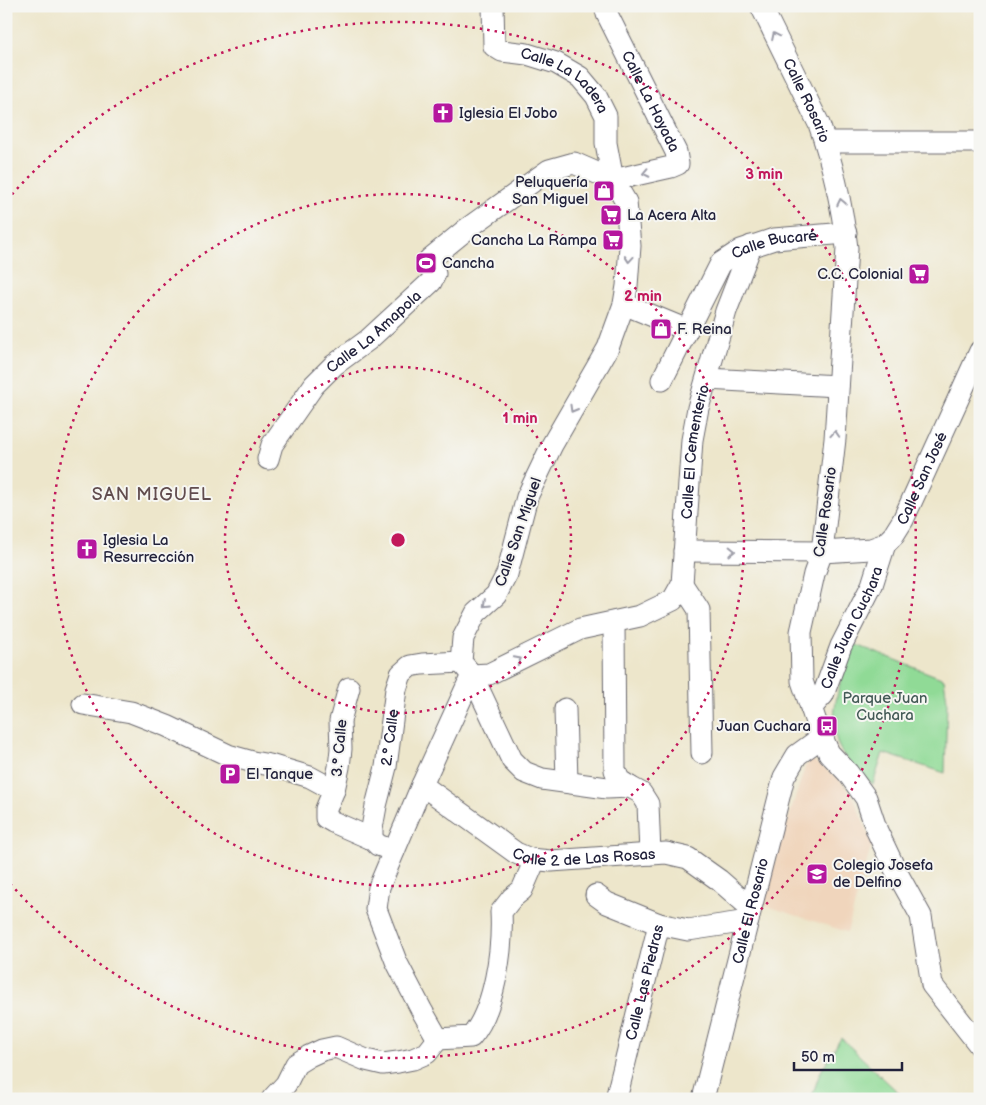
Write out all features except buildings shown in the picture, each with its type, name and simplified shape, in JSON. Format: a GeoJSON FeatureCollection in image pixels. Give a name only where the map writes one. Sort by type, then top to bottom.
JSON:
{"type":"FeatureCollection","features":[{"type":"Feature","properties":{"kind":"street","name":"Calle La Ladera"},"geometry":{"type":"LineString","coordinates":[[492,6],[494,46],[502,51],[527,54],[556,63],[580,77],[596,96],[606,116],[606,143],[612,180]]}},
{"type":"Feature","properties":{"kind":"street","name":"Calle La Hoyada"},"geometry":{"type":"LineString","coordinates":[[605,6],[607,14],[676,152],[678,164],[612,180]]}},
{"type":"Feature","properties":{"kind":"street","name":"Calle Rosario"},"geometry":{"type":"LineString","coordinates":[[761,6],[825,142],[837,184],[847,248],[835,439],[822,552],[814,574],[801,632],[802,681],[829,753],[848,773],[866,798],[877,831],[888,855],[921,916],[932,985],[980,1046]]}},
{"type":"Feature","properties":{"kind":"street"},"geometry":{"type":"LineString","coordinates":[[825,142],[980,142]]}},
{"type":"Feature","properties":{"kind":"street","name":"Calle La Amapola"},"geometry":{"type":"LineString","coordinates":[[268,460],[272,445],[314,385],[334,365],[368,340],[431,282],[435,274],[430,259],[451,241],[549,170],[574,163],[612,180]]}},
{"type":"Feature","properties":{"kind":"street","name":"Calle San Miguel"},"geometry":{"type":"LineString","coordinates":[[438,1039],[396,961],[376,909],[379,887],[422,785],[467,668],[463,638],[476,613],[496,595],[506,574],[527,497],[552,445],[608,348],[624,304],[630,246],[626,202],[612,180]]}},
{"type":"Feature","properties":{"kind":"street","name":"Calle Bucaré"},"geometry":{"type":"LineString","coordinates":[[662,380],[721,263],[741,250],[774,239],[846,233]]}},
{"type":"Feature","properties":{"kind":"street","name":"Calle El Cementerio"},"geometry":{"type":"LineString","coordinates":[[682,584],[692,440],[698,408],[726,311],[751,246]]}},
{"type":"Feature","properties":{"kind":"street"},"geometry":{"type":"LineString","coordinates":[[624,304],[687,330]]}},
{"type":"Feature","properties":{"kind":"street","name":"Calle San José"},"geometry":{"type":"LineString","coordinates":[[885,544],[893,536],[903,520],[980,351]]}},
{"type":"Feature","properties":{"kind":"street"},"geometry":{"type":"LineString","coordinates":[[707,379],[838,386]]}},
{"type":"Feature","properties":{"kind":"street"},"geometry":{"type":"LineString","coordinates":[[684,551],[822,552],[872,549],[885,544]]}},
{"type":"Feature","properties":{"kind":"street","name":"Calle Juan Cuchara"},"geometry":{"type":"LineString","coordinates":[[811,708],[823,695],[842,646],[872,585],[885,544]]}},
{"type":"Feature","properties":{"kind":"street"},"geometry":{"type":"LineString","coordinates":[[467,668],[489,674],[580,629],[640,616],[673,600],[682,584],[699,610],[702,753]]}},
{"type":"Feature","properties":{"kind":"street"},"geometry":{"type":"LineString","coordinates":[[614,622],[615,770],[619,780],[641,793],[648,804],[650,854]]}},
{"type":"Feature","properties":{"kind":"street","name":"2.° Calle"},"geometry":{"type":"LineString","coordinates":[[372,839],[376,806],[386,767],[396,689],[401,674],[410,666],[422,664],[467,668]]}},
{"type":"Feature","properties":{"kind":"street"},"geometry":{"type":"LineString","coordinates":[[467,668],[512,760],[524,772],[542,779],[607,788],[630,787]]}},
{"type":"Feature","properties":{"kind":"street","name":"3.° Calle"},"geometry":{"type":"LineString","coordinates":[[349,688],[340,721],[341,749],[334,790],[326,809],[326,818],[372,839]]}},
{"type":"Feature","properties":{"kind":"street"},"geometry":{"type":"LineString","coordinates":[[83,704],[131,712],[167,726],[228,755],[253,762],[270,764],[310,777],[334,790]]}},
{"type":"Feature","properties":{"kind":"street"},"geometry":{"type":"LineString","coordinates":[[565,709],[567,782]]}},
{"type":"Feature","properties":{"kind":"street","name":"Calle El Rosario"},"geometry":{"type":"LineString","coordinates":[[703,1099],[784,776],[798,754],[822,737]]}},
{"type":"Feature","properties":{"kind":"street","name":"Calle 2 de Las Rosas"},"geometry":{"type":"LineString","coordinates":[[422,785],[516,853],[530,859],[551,861],[666,853],[688,858],[719,880],[750,915]]}},
{"type":"Feature","properties":{"kind":"street"},"geometry":{"type":"LineString","coordinates":[[372,839],[378,845],[394,851]]}},
{"type":"Feature","properties":{"kind":"street"},"geometry":{"type":"LineString","coordinates":[[272,1099],[286,1084],[296,1064],[322,1050],[336,1047],[366,1060],[383,1064],[413,1060],[427,1053],[438,1039],[471,1037],[479,1028],[495,981],[502,938],[501,912],[512,898],[522,890],[535,860]]}},
{"type":"Feature","properties":{"kind":"street"},"geometry":{"type":"LineString","coordinates":[[596,895],[606,903],[659,924]]}},
{"type":"Feature","properties":{"kind":"street","name":"Calle Las Piedras"},"geometry":{"type":"LineString","coordinates":[[616,1099],[659,924],[688,930],[750,915]]}},
{"type":"Feature","properties":{"kind":"shaded area","name":"Colegio Josefa de Delfino"},"geometry":{"type":"Polygon","coordinates":[[[811,759],[838,778],[854,798],[872,844],[847,932],[761,904],[805,767],[811,759]]]}},
{"type":"Feature","properties":{"kind":"green space","name":"Parque Juan Cuchara"},"geometry":{"type":"Polygon","coordinates":[[[854,644],[944,679],[947,700],[945,773],[883,753],[873,784],[846,758],[839,747],[835,735],[834,722],[837,695],[854,644]]]}},
{"type":"Feature","properties":{"kind":"green space"},"geometry":{"type":"Polygon","coordinates":[[[841,1038],[905,1099],[811,1099],[820,1073],[841,1038]]]}},
{"type":"Feature","properties":{"kind":"place","name":"Iglesia El Jobo"},"geometry":{"type":"Point","coordinates":[443,113]}},
{"type":"Feature","properties":{"kind":"place","name":"Peluquería San Miguel"},"geometry":{"type":"Point","coordinates":[604,191]}},
{"type":"Feature","properties":{"kind":"place","name":"La Acera Alta"},"geometry":{"type":"Point","coordinates":[611,215]}},
{"type":"Feature","properties":{"kind":"place","name":"Cancha La Rampa"},"geometry":{"type":"Point","coordinates":[613,240]}},
{"type":"Feature","properties":{"kind":"place","name":"Cancha"},"geometry":{"type":"Point","coordinates":[426,263]}},
{"type":"Feature","properties":{"kind":"place","name":"C.C. Colonial"},"geometry":{"type":"Point","coordinates":[919,274]}},
{"type":"Feature","properties":{"kind":"place","name":"F. Reina"},"geometry":{"type":"Point","coordinates":[661,329]}},
{"type":"Feature","properties":{"kind":"place","name":"Iglesia La Resurrección"},"geometry":{"type":"Point","coordinates":[87,549]}},
{"type":"Feature","properties":{"kind":"place","name":"Juan Cuchara"},"geometry":{"type":"Point","coordinates":[827,726]}},
{"type":"Feature","properties":{"kind":"place","name":"El Tanque"},"geometry":{"type":"Point","coordinates":[230,774]}},
{"type":"Feature","properties":{"kind":"place","name":"Colegio Josefa de Delfino"},"geometry":{"type":"Point","coordinates":[817,874]}},
{"type":"Feature","properties":{"kind":"district","name":"SAN MIGUEL"},"geometry":{"type":"Point","coordinates":[152,494]}}]}
